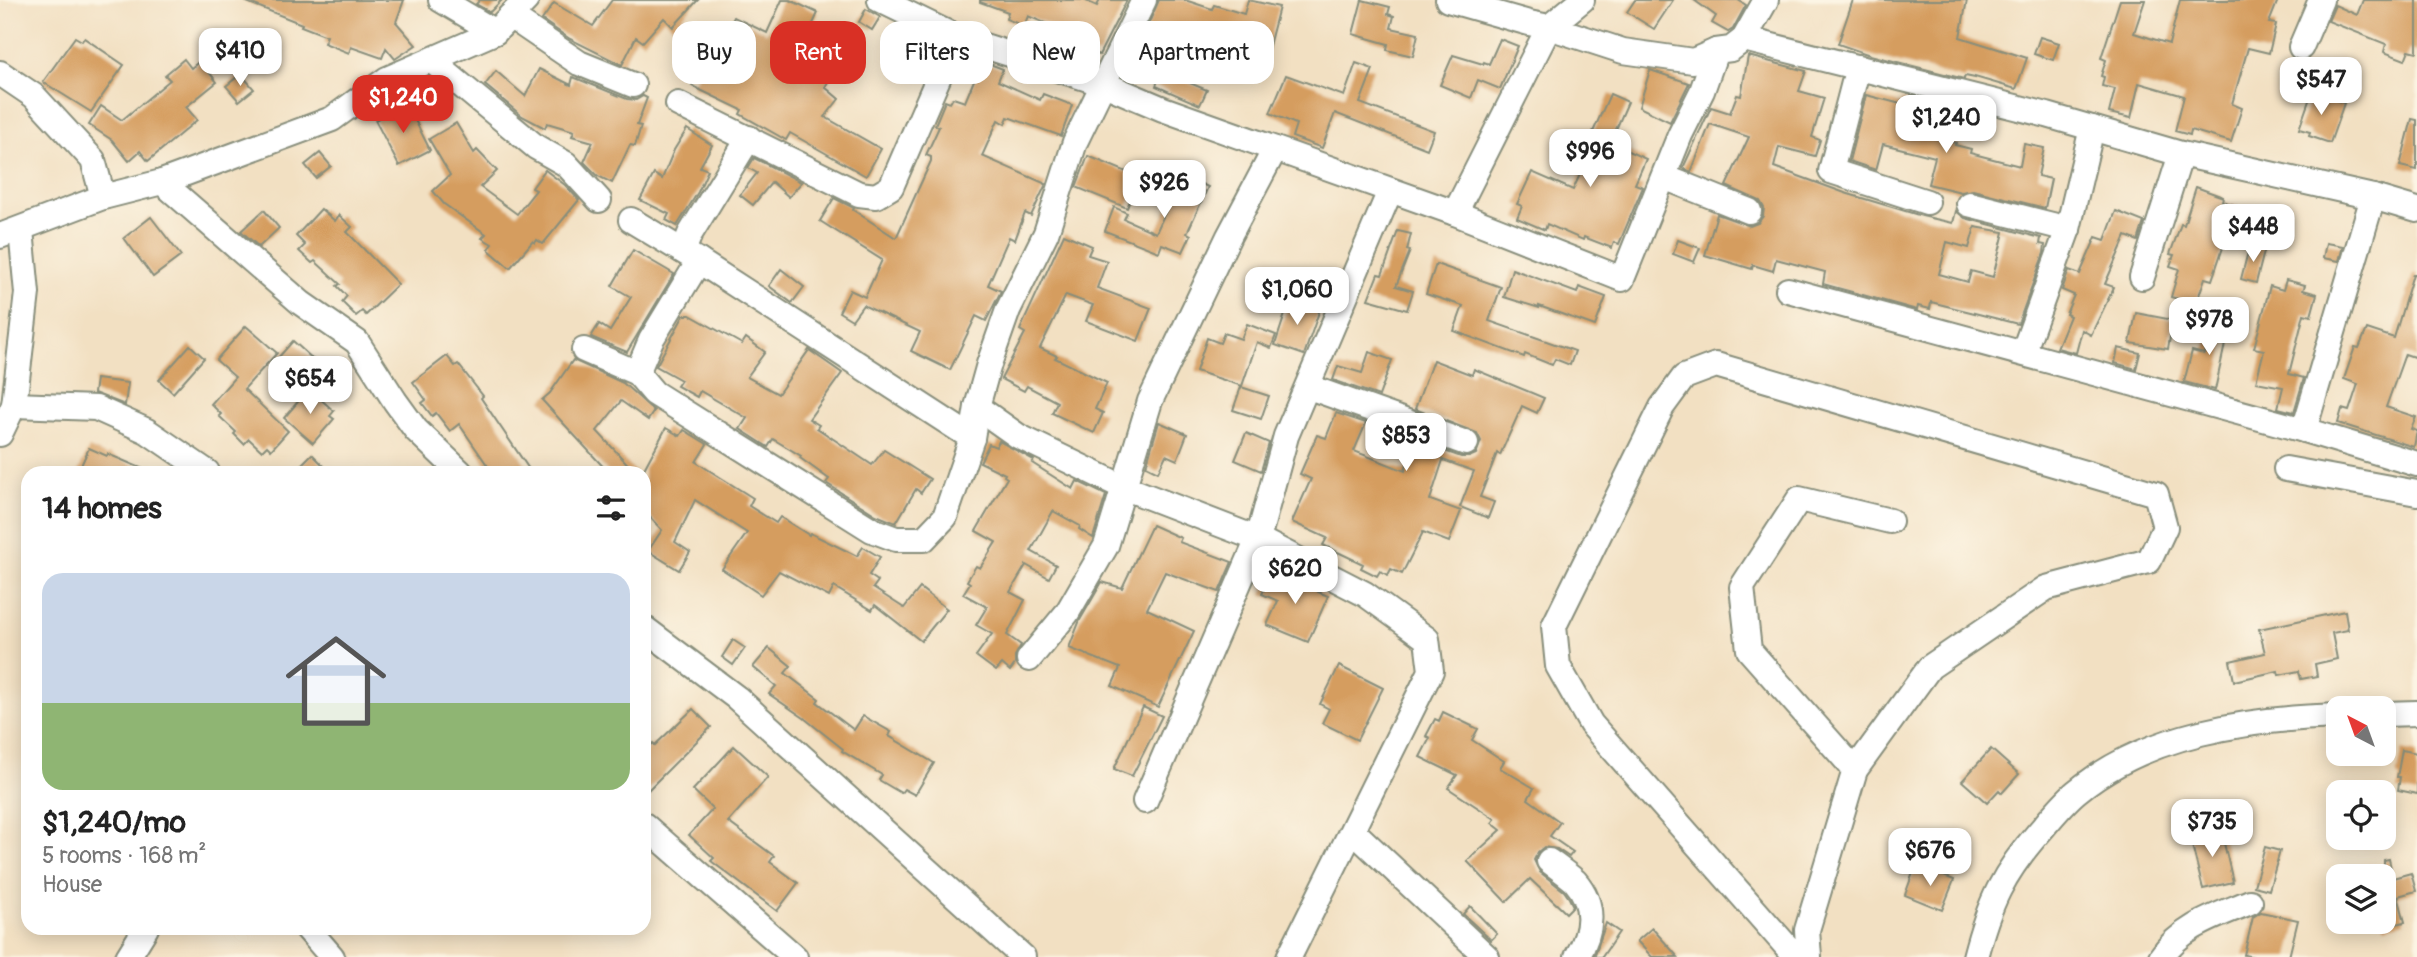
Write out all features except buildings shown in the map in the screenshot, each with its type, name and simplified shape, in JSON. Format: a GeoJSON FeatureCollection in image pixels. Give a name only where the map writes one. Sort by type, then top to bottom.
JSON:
{"type":"FeatureCollection","features":[{"type":"Feature","properties":{"kind":"street"},"geometry":{"type":"LineString","coordinates":[[440,0],[510,16],[579,63],[633,85]]}},
{"type":"Feature","properties":{"kind":"street"},"geometry":{"type":"LineString","coordinates":[[880,0],[923,21]]}},
{"type":"Feature","properties":{"kind":"street"},"geometry":{"type":"LineString","coordinates":[[584,350],[637,373],[654,393],[872,530],[896,539],[924,539],[945,517],[972,438],[989,364],[1008,310],[1046,233],[1075,142],[1144,0]]}},
{"type":"Feature","properties":{"kind":"street"},"geometry":{"type":"LineString","coordinates":[[1448,0],[1549,27],[1623,51],[1693,61],[1716,51],[1731,49],[1744,39],[1766,0]]}},
{"type":"Feature","properties":{"kind":"street"},"geometry":{"type":"LineString","coordinates":[[1455,213],[1549,27],[1582,0]]}},
{"type":"Feature","properties":{"kind":"street"},"geometry":{"type":"LineString","coordinates":[[2301,47],[2322,0]]}},
{"type":"Feature","properties":{"kind":"street"},"geometry":{"type":"LineString","coordinates":[[0,433],[14,405],[27,293],[10,233],[103,197],[162,182],[332,119],[387,79],[432,61],[510,16]]}},
{"type":"Feature","properties":{"kind":"street"},"geometry":{"type":"LineString","coordinates":[[1744,39],[2092,128],[2181,154],[2373,197],[2417,210]]}},
{"type":"Feature","properties":{"kind":"street"},"geometry":{"type":"LineString","coordinates":[[993,49],[1104,84],[1163,109],[1455,213],[1622,279],[1702,91],[1716,51]]}},
{"type":"Feature","properties":{"kind":"street"},"geometry":{"type":"LineString","coordinates":[[432,61],[536,147],[566,164],[599,200]]}},
{"type":"Feature","properties":{"kind":"street"},"geometry":{"type":"LineString","coordinates":[[1858,67],[1831,171],[1927,202]]}},
{"type":"Feature","properties":{"kind":"street"},"geometry":{"type":"LineString","coordinates":[[0,74],[34,96],[93,160],[103,197]]}},
{"type":"Feature","properties":{"kind":"street"},"geometry":{"type":"LineString","coordinates":[[678,104],[859,194],[876,196],[891,187],[936,84]]}},
{"type":"Feature","properties":{"kind":"street"},"geometry":{"type":"LineString","coordinates":[[2023,353],[2068,229],[2092,128]]}},
{"type":"Feature","properties":{"kind":"street"},"geometry":{"type":"LineString","coordinates":[[637,373],[691,256],[690,234],[750,138]]}},
{"type":"Feature","properties":{"kind":"street"},"geometry":{"type":"LineString","coordinates":[[1029,659],[1067,613],[1106,546],[1150,401],[1229,236],[1275,149]]}},
{"type":"Feature","properties":{"kind":"street"},"geometry":{"type":"LineString","coordinates":[[2142,277],[2181,154]]}},
{"type":"Feature","properties":{"kind":"street"},"geometry":{"type":"LineString","coordinates":[[1664,177],[1749,211]]}},
{"type":"Feature","properties":{"kind":"street"},"geometry":{"type":"LineString","coordinates":[[162,182],[301,303],[357,342],[416,430],[454,466]]}},
{"type":"Feature","properties":{"kind":"street"},"geometry":{"type":"LineString","coordinates":[[1145,801],[1258,538],[1286,436],[1390,191]]}},
{"type":"Feature","properties":{"kind":"street"},"geometry":{"type":"LineString","coordinates":[[2304,430],[2373,197]]}},
{"type":"Feature","properties":{"kind":"street"},"geometry":{"type":"LineString","coordinates":[[1969,204],[2068,229]]}},
{"type":"Feature","properties":{"kind":"street"},"geometry":{"type":"LineString","coordinates":[[631,220],[972,438]]}},
{"type":"Feature","properties":{"kind":"street"},"geometry":{"type":"LineString","coordinates":[[1788,290],[2304,430],[2417,464]]}},
{"type":"Feature","properties":{"kind":"street"},"geometry":{"type":"LineString","coordinates":[[1796,957],[1591,724],[1558,666],[1554,626],[1662,407],[1684,377],[1716,365],[2156,494],[2165,527],[2149,561],[2046,588],[1930,667],[1855,770],[1807,930],[1809,957]]}},
{"type":"Feature","properties":{"kind":"street"},"geometry":{"type":"LineString","coordinates":[[1309,387],[1466,443]]}},
{"type":"Feature","properties":{"kind":"street"},"geometry":{"type":"LineString","coordinates":[[14,405],[96,408],[147,431],[198,466]]}},
{"type":"Feature","properties":{"kind":"street"},"geometry":{"type":"LineString","coordinates":[[977,407],[1018,436],[1124,487],[1258,538],[1364,594],[1427,639],[1431,671],[1289,957]]}},
{"type":"Feature","properties":{"kind":"street"},"geometry":{"type":"LineString","coordinates":[[2286,468],[2417,493]]}},
{"type":"Feature","properties":{"kind":"street"},"geometry":{"type":"LineString","coordinates":[[1855,770],[1749,650],[1742,587],[1799,499],[1890,521]]}},
{"type":"Feature","properties":{"kind":"street"},"geometry":{"type":"LineString","coordinates":[[651,633],[737,698],[1023,957]]}},
{"type":"Feature","properties":{"kind":"street"},"geometry":{"type":"LineString","coordinates":[[2396,714],[2417,713]]}},
{"type":"Feature","properties":{"kind":"street"},"geometry":{"type":"LineString","coordinates":[[1975,957],[1998,887],[2017,858],[2075,793],[2099,775],[2170,740],[2232,727],[2326,717]]}},
{"type":"Feature","properties":{"kind":"street"},"geometry":{"type":"LineString","coordinates":[[651,831],[795,957]]}},
{"type":"Feature","properties":{"kind":"street"},"geometry":{"type":"LineString","coordinates":[[1353,831],[1487,957]]}},
{"type":"Feature","properties":{"kind":"street"},"geometry":{"type":"LineString","coordinates":[[1549,861],[1575,882],[1590,910],[1588,940],[1577,957]]}},
{"type":"Feature","properties":{"kind":"street"},"geometry":{"type":"LineString","coordinates":[[2161,957],[2187,930],[2250,902]]}},
{"type":"Feature","properties":{"kind":"street"},"geometry":{"type":"LineString","coordinates":[[128,957],[142,935]]}},
{"type":"Feature","properties":{"kind":"street"},"geometry":{"type":"LineString","coordinates":[[317,935],[332,957]]}}]}
